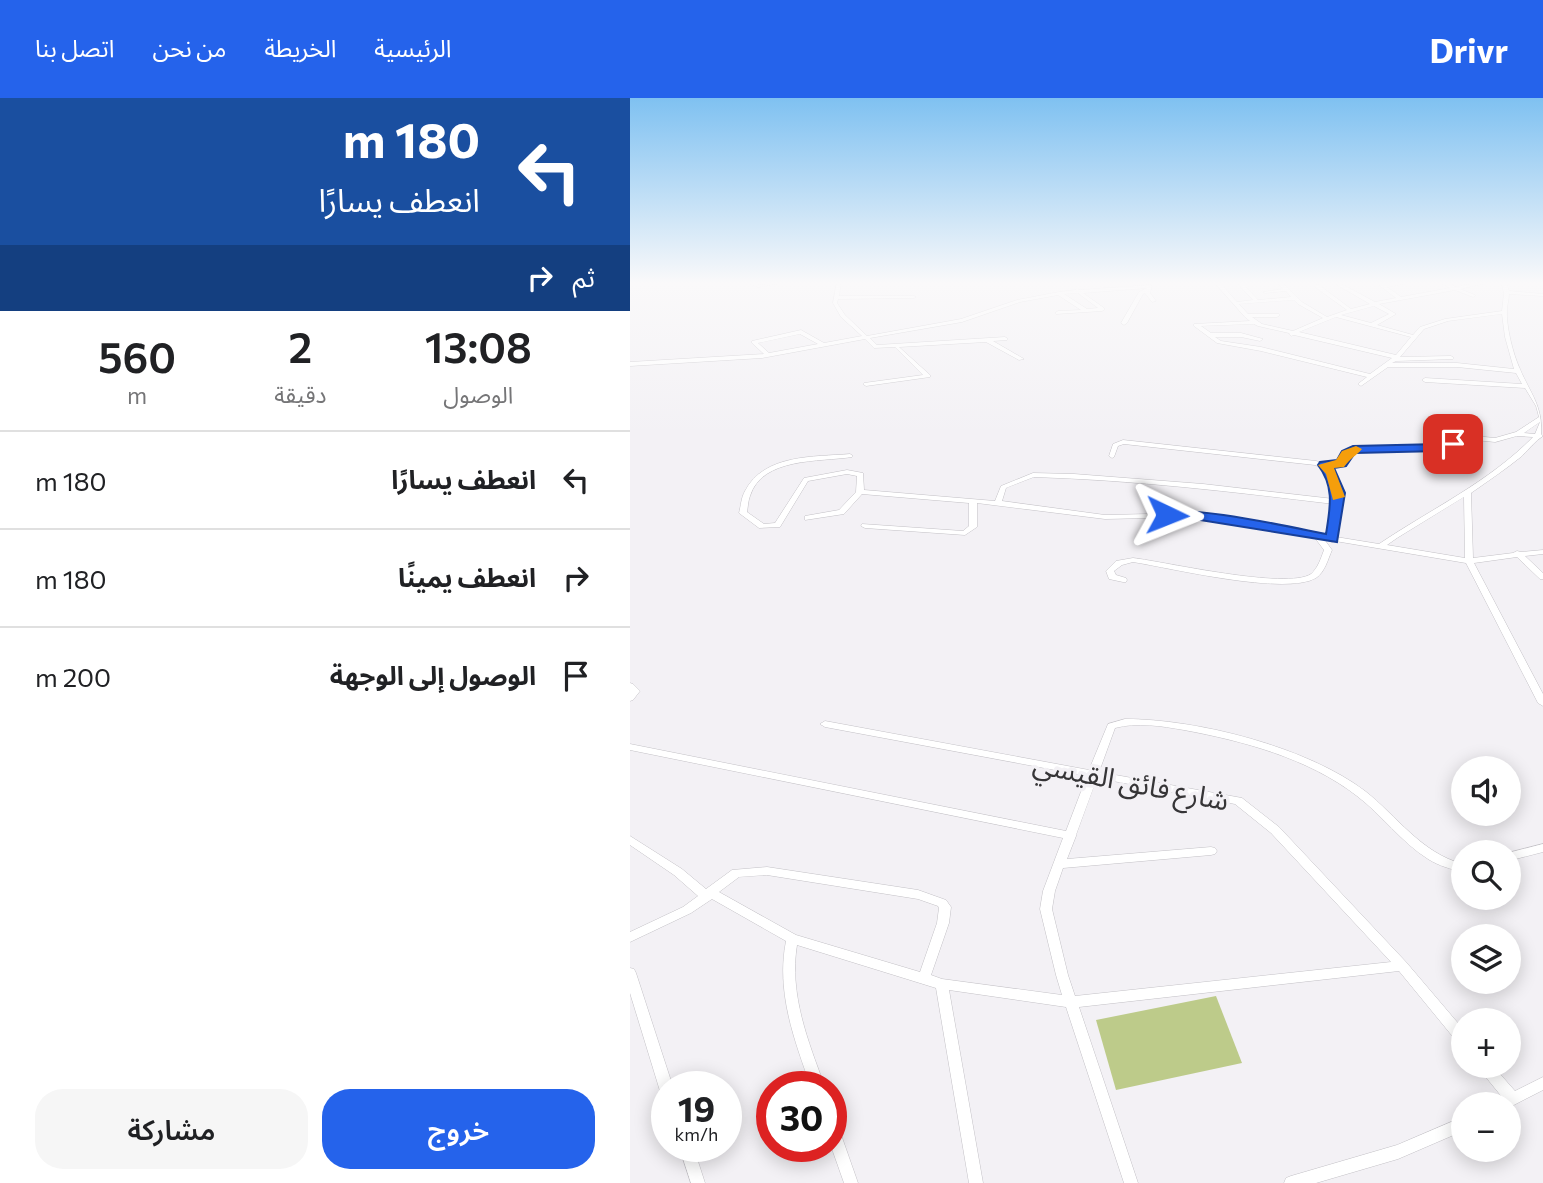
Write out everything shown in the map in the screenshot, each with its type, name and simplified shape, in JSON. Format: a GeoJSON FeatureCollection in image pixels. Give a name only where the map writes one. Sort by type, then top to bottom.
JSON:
{"type":"FeatureCollection","features":[{"type":"Feature","properties":{"kind":"street"},"geometry":{"type":"LineString","coordinates":[[768,355],[754,342],[798,333]]}},
{"type":"Feature","properties":{"kind":"street"},"geometry":{"type":"LineString","coordinates":[[802,333],[822,344]]}},
{"type":"Feature","properties":{"kind":"street"},"geometry":{"type":"LineString","coordinates":[[859,333],[876,347],[897,348],[1005,338]]}},
{"type":"Feature","properties":{"kind":"street"},"geometry":{"type":"LineString","coordinates":[[630,364],[768,355],[889,333]]}},
{"type":"Feature","properties":{"kind":"street"},"geometry":{"type":"LineString","coordinates":[[1205,333],[1219,342],[1261,349],[1371,376]]}},
{"type":"Feature","properties":{"kind":"street"},"geometry":{"type":"LineString","coordinates":[[1287,333],[1395,358],[1451,358]]}},
{"type":"Feature","properties":{"kind":"street"},"geometry":{"type":"LineString","coordinates":[[1400,333],[1412,336]]}},
{"type":"Feature","properties":{"kind":"street"},"geometry":{"type":"LineString","coordinates":[[1361,384],[1395,358],[1416,333]]}},
{"type":"Feature","properties":{"kind":"street"},"geometry":{"type":"LineString","coordinates":[[1379,547],[1511,464],[1540,436],[1542,417],[1527,386],[1516,371],[1508,333]]}},
{"type":"Feature","properties":{"kind":"street"},"geometry":{"type":"LineString","coordinates":[[1208,335],[1244,335],[1260,339]]}},
{"type":"Feature","properties":{"kind":"street"},"geometry":{"type":"LineString","coordinates":[[988,341],[1021,359]]}},
{"type":"Feature","properties":{"kind":"street"},"geometry":{"type":"LineString","coordinates":[[866,384],[928,376],[897,348]]}},
{"type":"Feature","properties":{"kind":"street"},"geometry":{"type":"LineString","coordinates":[[1386,365],[1457,365],[1516,371]]}},
{"type":"Feature","properties":{"kind":"street"},"geometry":{"type":"LineString","coordinates":[[1425,380],[1527,386]]}},
{"type":"Feature","properties":{"kind":"street"},"geometry":{"type":"LineString","coordinates":[[1112,456],[1115,445],[1123,442],[1324,465],[1341,463],[1346,453],[1353,450],[1445,447],[1460,437],[1495,440],[1517,434],[1542,417]]}},
{"type":"Feature","properties":{"kind":"street"},"geometry":{"type":"LineString","coordinates":[[1517,434],[1540,436]]}},
{"type":"Feature","properties":{"kind":"street"},"geometry":{"type":"LineString","coordinates":[[807,518],[836,514],[850,505],[860,492],[859,473],[815,477],[805,481],[778,525],[762,526],[743,513],[748,493],[756,478],[765,470],[790,462],[850,456]]}},
{"type":"Feature","properties":{"kind":"street"},"geometry":{"type":"LineString","coordinates":[[1324,465],[1335,479],[1338,502],[1332,540]]}},
{"type":"Feature","properties":{"kind":"street"},"geometry":{"type":"LineString","coordinates":[[998,503],[1003,487],[1034,475],[1203,486],[1338,502]]}},
{"type":"Feature","properties":{"kind":"street"},"geometry":{"type":"LineString","coordinates":[[860,492],[973,500],[1105,517],[1194,515],[1469,561],[1517,553],[1543,552]]}},
{"type":"Feature","properties":{"kind":"street"},"geometry":{"type":"LineString","coordinates":[[1468,492],[1469,561],[1543,704]]}},
{"type":"Feature","properties":{"kind":"street"},"geometry":{"type":"LineString","coordinates":[[865,526],[965,533],[973,527],[973,500]]}},
{"type":"Feature","properties":{"kind":"street"},"geometry":{"type":"LineString","coordinates":[[1268,529],[1272,517]]}},
{"type":"Feature","properties":{"kind":"street"},"geometry":{"type":"LineString","coordinates":[[1319,538],[1328,550]]}},
{"type":"Feature","properties":{"kind":"street"},"geometry":{"type":"LineString","coordinates":[[1123,580],[1112,576],[1110,571],[1119,563],[1133,560],[1255,578],[1299,580],[1315,574],[1328,550],[1344,541]]}},
{"type":"Feature","properties":{"kind":"street"},"geometry":{"type":"LineString","coordinates":[[1517,553],[1543,577]]}},
{"type":"Feature","properties":{"kind":"street"},"geometry":{"type":"LineString","coordinates":[[630,685],[635,691],[630,698]]}},
{"type":"Feature","properties":{"kind":"street"},"geometry":{"type":"LineString","coordinates":[[1131,1183],[1071,1002],[1046,909],[1059,864],[1107,733],[1119,722],[1138,720],[1260,746],[1333,776],[1374,804],[1432,857],[1451,864]]}},
{"type":"Feature","properties":{"kind":"street","name":"شارع فائق القيسي"},"geometry":{"type":"LineString","coordinates":[[825,724],[1230,799],[1248,806],[1275,830],[1402,966],[1451,1025]]}},
{"type":"Feature","properties":{"kind":"street"},"geometry":{"type":"LineString","coordinates":[[630,747],[1071,836]]}},
{"type":"Feature","properties":{"kind":"street"},"geometry":{"type":"LineString","coordinates":[[630,840],[709,895],[792,939],[942,984],[1071,1002],[1402,966]]}},
{"type":"Feature","properties":{"kind":"street"},"geometry":{"type":"LineString","coordinates":[[1521,854],[1543,848]]}},
{"type":"Feature","properties":{"kind":"street"},"geometry":{"type":"LineString","coordinates":[[1059,864],[1211,851]]}},
{"type":"Feature","properties":{"kind":"street"},"geometry":{"type":"LineString","coordinates":[[630,937],[687,910],[736,873],[754,870],[931,897],[942,903],[945,913],[924,978]]}},
{"type":"Feature","properties":{"kind":"street"},"geometry":{"type":"LineString","coordinates":[[792,939],[787,970],[792,1004],[813,1071]]}},
{"type":"Feature","properties":{"kind":"street"},"geometry":{"type":"LineString","coordinates":[[630,972],[661,1071]]}},
{"type":"Feature","properties":{"kind":"street"},"geometry":{"type":"LineString","coordinates":[[942,984],[976,1183]]}},
{"type":"Feature","properties":{"kind":"street"},"geometry":{"type":"LineString","coordinates":[[1521,1095],[1543,1083]]}},
{"type":"Feature","properties":{"kind":"street"},"geometry":{"type":"LineString","coordinates":[[1292,1183],[1398,1152],[1451,1130]]}},
{"type":"Feature","properties":{"kind":"street"},"geometry":{"type":"LineString","coordinates":[[691,1162],[698,1183]]}},
{"type":"Feature","properties":{"kind":"street"},"geometry":{"type":"LineString","coordinates":[[844,1162],[851,1183]]}},
{"type":"Feature","properties":{"kind":"green space"},"geometry":{"type":"Polygon","coordinates":[[[1216,996],[1242,1063],[1116,1090],[1096,1020],[1216,996]]]}},
{"type":"Feature","properties":{"kind":"slow traffic"},"geometry":{"type":"LineString","coordinates":[[1338,497],[1332,474],[1324,465],[1340,464],[1346,453],[1356,449]]}},
{"type":"Feature","properties":{"kind":"route"},"geometry":{"type":"LineString","coordinates":[[1167,515],[1194,515],[1332,540],[1338,493],[1332,474],[1324,465],[1341,463],[1346,453],[1353,450],[1440,447],[1453,444]]}}]}
